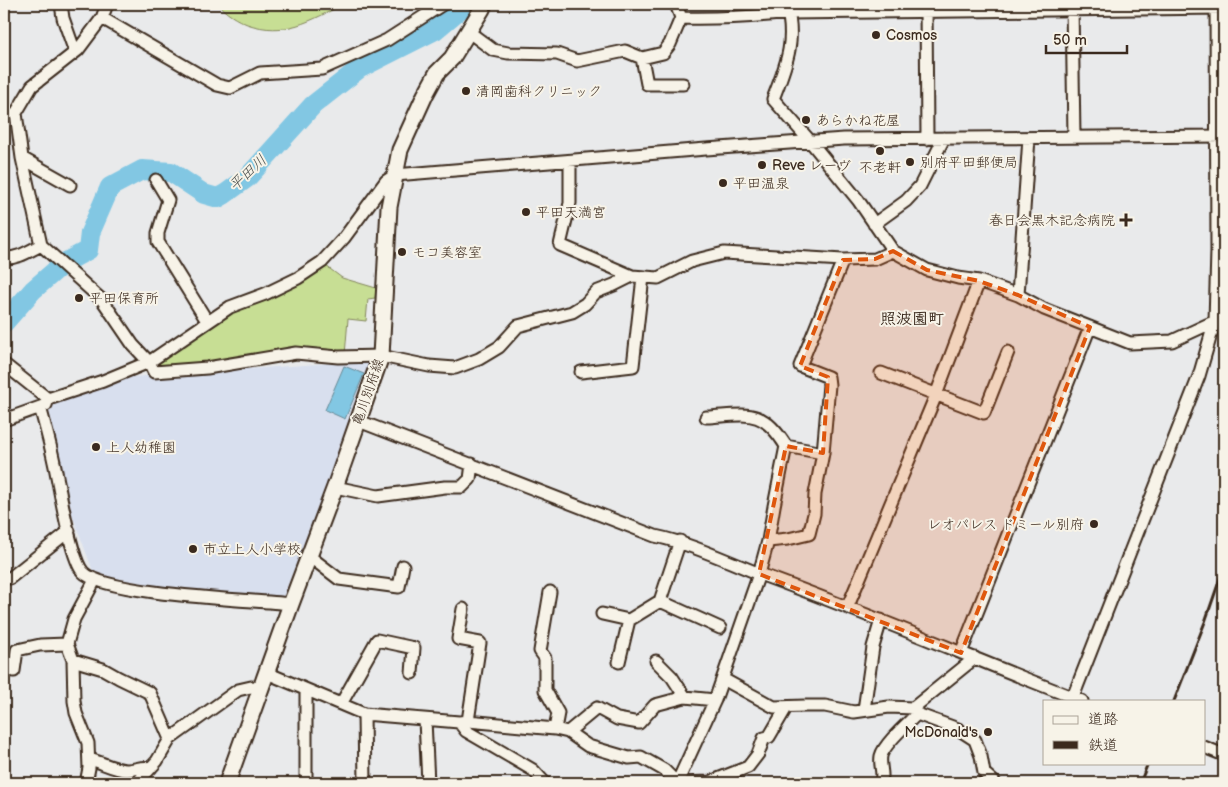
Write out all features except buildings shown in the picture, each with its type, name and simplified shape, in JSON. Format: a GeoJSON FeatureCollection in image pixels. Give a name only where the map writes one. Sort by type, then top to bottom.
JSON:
{"type":"FeatureCollection","features":[{"type":"Feature","properties":{"kind":"main road","name":"亀川別府線"},"geometry":{"type":"LineString","coordinates":[[227,783],[381,356],[389,207],[400,150],[424,95],[438,73],[452,58],[484,4]]}},
{"type":"Feature","properties":{"kind":"street"},"geometry":{"type":"LineString","coordinates":[[61,4],[63,18],[75,52]]}},
{"type":"Feature","properties":{"kind":"street"},"geometry":{"type":"LineString","coordinates":[[107,4],[102,18],[75,52],[32,86],[16,114],[22,158],[41,245],[103,301],[134,345],[149,362],[154,372],[207,368],[296,353],[338,357],[381,356],[429,366],[456,368],[479,359],[499,348],[518,326],[572,312],[585,304],[596,292],[638,276]]}},
{"type":"Feature","properties":{"kind":"street"},"geometry":{"type":"LineString","coordinates":[[102,18],[217,85],[230,88],[260,73],[322,69],[387,40],[443,4]]}},
{"type":"Feature","properties":{"kind":"street"},"geometry":{"type":"LineString","coordinates":[[469,32],[493,50],[508,53],[558,54],[577,61],[625,52],[642,58],[663,53],[670,44],[681,18],[676,4]]}},
{"type":"Feature","properties":{"kind":"street"},"geometry":{"type":"LineString","coordinates":[[926,7],[927,139]]}},
{"type":"Feature","properties":{"kind":"street"},"geometry":{"type":"LineString","coordinates":[[1072,7],[1074,137]]}},
{"type":"Feature","properties":{"kind":"street"},"geometry":{"type":"LineString","coordinates":[[359,421],[655,536],[680,541],[759,574],[848,606],[1078,699],[1220,319],[1217,251],[1220,136],[1219,7],[787,8],[741,18],[681,18]]}},
{"type":"Feature","properties":{"kind":"street"},"geometry":{"type":"LineString","coordinates":[[787,8],[791,32],[788,59],[773,99],[858,200],[893,251],[927,270],[979,281],[1018,294],[1044,309],[1130,343],[1172,341],[1220,319]]}},
{"type":"Feature","properties":{"kind":"street"},"geometry":{"type":"LineString","coordinates":[[642,58],[647,84],[682,84]]}},
{"type":"Feature","properties":{"kind":"street"},"geometry":{"type":"LineString","coordinates":[[4,420],[149,362],[230,307],[265,294],[298,278],[322,262],[344,238],[386,181],[395,175],[810,141],[1220,136]]}},
{"type":"Feature","properties":{"kind":"street"},"geometry":{"type":"LineString","coordinates":[[874,224],[906,201],[920,186],[944,138]]}},
{"type":"Feature","properties":{"kind":"street"},"geometry":{"type":"LineString","coordinates":[[1018,294],[1029,138]]}},
{"type":"Feature","properties":{"kind":"street"},"geometry":{"type":"LineString","coordinates":[[22,158],[70,185]]}},
{"type":"Feature","properties":{"kind":"street"},"geometry":{"type":"LineString","coordinates":[[570,161],[570,203],[560,245],[638,276],[658,278],[692,261],[724,253],[843,260],[875,259],[893,251]]}},
{"type":"Feature","properties":{"kind":"street"},"geometry":{"type":"LineString","coordinates":[[156,180],[168,200],[158,233],[158,242],[207,321]]}},
{"type":"Feature","properties":{"kind":"street"},"geometry":{"type":"LineString","coordinates":[[4,258],[10,259],[21,256],[41,245]]}},
{"type":"Feature","properties":{"kind":"street"},"geometry":{"type":"LineString","coordinates":[[768,541],[809,534],[823,453],[829,384],[828,377],[800,366],[843,260]]}},
{"type":"Feature","properties":{"kind":"street"},"geometry":{"type":"LineString","coordinates":[[581,372],[633,366],[638,276]]}},
{"type":"Feature","properties":{"kind":"street"},"geometry":{"type":"LineString","coordinates":[[848,606],[936,395],[979,281]]}},
{"type":"Feature","properties":{"kind":"street"},"geometry":{"type":"LineString","coordinates":[[961,653],[1090,327]]}},
{"type":"Feature","properties":{"kind":"street"},"geometry":{"type":"LineString","coordinates":[[881,373],[984,413],[1008,352]]}},
{"type":"Feature","properties":{"kind":"street"},"geometry":{"type":"LineString","coordinates":[[4,364],[44,403],[74,554],[82,571],[95,580],[170,594],[291,604]]}},
{"type":"Feature","properties":{"kind":"street"},"geometry":{"type":"LineString","coordinates":[[677,783],[723,680],[759,574],[768,541],[786,446],[778,432],[767,421],[750,415],[706,417]]}},
{"type":"Feature","properties":{"kind":"street"},"geometry":{"type":"LineString","coordinates":[[786,446],[823,453]]}},
{"type":"Feature","properties":{"kind":"street"},"geometry":{"type":"LineString","coordinates":[[335,487],[378,496],[462,486],[470,479],[472,464]]}},
{"type":"Feature","properties":{"kind":"street"},"geometry":{"type":"LineString","coordinates":[[4,578],[10,578],[69,531]]}},
{"type":"Feature","properties":{"kind":"street"},"geometry":{"type":"LineString","coordinates":[[602,614],[629,620],[660,601],[680,541]]}},
{"type":"Feature","properties":{"kind":"street"},"geometry":{"type":"LineString","coordinates":[[309,556],[339,579],[399,587],[403,566]]}},
{"type":"Feature","properties":{"kind":"street"},"geometry":{"type":"LineString","coordinates":[[86,783],[89,760],[88,743],[76,713],[73,660],[67,644],[74,619],[95,580]]}},
{"type":"Feature","properties":{"kind":"street"},"geometry":{"type":"LineString","coordinates":[[550,592],[540,651],[545,658],[544,690],[558,714],[555,729]]}},
{"type":"Feature","properties":{"kind":"street"},"geometry":{"type":"LineString","coordinates":[[660,601],[720,628]]}},
{"type":"Feature","properties":{"kind":"street"},"geometry":{"type":"LineString","coordinates":[[463,609],[458,639],[480,643],[463,722],[466,731],[533,770],[545,783]]}},
{"type":"Feature","properties":{"kind":"street"},"geometry":{"type":"LineString","coordinates":[[619,662],[629,620]]}},
{"type":"Feature","properties":{"kind":"street"},"geometry":{"type":"LineString","coordinates":[[864,710],[873,647],[881,620]]}},
{"type":"Feature","properties":{"kind":"street"},"geometry":{"type":"LineString","coordinates":[[341,704],[377,640],[414,648],[412,673]]}},
{"type":"Feature","properties":{"kind":"street"},"geometry":{"type":"LineString","coordinates":[[4,670],[14,671],[17,650],[67,644]]}},
{"type":"Feature","properties":{"kind":"street"},"geometry":{"type":"LineString","coordinates":[[880,783],[883,779],[881,756],[892,739],[915,711],[975,658]]}},
{"type":"Feature","properties":{"kind":"street"},"geometry":{"type":"LineString","coordinates":[[73,660],[103,669],[150,693],[170,739]]}},
{"type":"Feature","properties":{"kind":"street"},"geometry":{"type":"LineString","coordinates":[[656,661],[672,677],[685,697]]}},
{"type":"Feature","properties":{"kind":"street"},"geometry":{"type":"LineString","coordinates":[[267,673],[364,714],[555,729],[568,732],[588,746],[629,758],[641,756],[664,770],[677,783],[710,782],[748,767],[758,754],[764,738],[769,737],[786,708]]}},
{"type":"Feature","properties":{"kind":"street"},"geometry":{"type":"LineString","coordinates":[[723,680],[774,707],[825,706],[854,712],[890,707],[915,711],[958,729],[975,740],[981,756],[984,773],[995,783]]}},
{"type":"Feature","properties":{"kind":"street"},"geometry":{"type":"LineString","coordinates":[[137,783],[157,761],[170,739],[238,690],[250,687],[261,688]]}},
{"type":"Feature","properties":{"kind":"street"},"geometry":{"type":"LineString","coordinates":[[306,690],[306,783]]}},
{"type":"Feature","properties":{"kind":"street"},"geometry":{"type":"LineString","coordinates":[[568,732],[597,708],[617,719],[639,723],[654,705],[685,697],[715,700]]}},
{"type":"Feature","properties":{"kind":"street"},"geometry":{"type":"LineString","coordinates":[[364,714],[365,783]]}},
{"type":"Feature","properties":{"kind":"street"},"geometry":{"type":"LineString","coordinates":[[425,720],[428,783]]}},
{"type":"Feature","properties":{"kind":"street"},"geometry":{"type":"LineString","coordinates":[[1206,748],[1224,755]]}},
{"type":"Feature","properties":{"kind":"street"},"geometry":{"type":"LineString","coordinates":[[89,760],[129,770],[141,766],[150,768]]}},
{"type":"Feature","properties":{"kind":"highlighted area"},"geometry":{"type":"Polygon","coordinates":[[[893,251],[927,270],[979,281],[1018,295],[1090,327],[961,653],[759,574],[786,446],[823,453],[828,377],[800,366],[843,260],[875,259],[893,251]]]}},
{"type":"Feature","properties":{"kind":"shaded area","name":"市立上人小学校"},"geometry":{"type":"Polygon","coordinates":[[[376,360],[282,600],[188,592],[94,574],[66,498],[46,405],[132,377],[376,360]]]}},
{"type":"Feature","properties":{"kind":"green space"},"geometry":{"type":"Polygon","coordinates":[[[218,4],[344,4],[297,25],[273,29],[247,24],[235,18],[218,4]]]}},
{"type":"Feature","properties":{"kind":"green space"},"geometry":{"type":"Polygon","coordinates":[[[326,266],[342,278],[376,288],[375,298],[368,299],[366,321],[348,319],[345,355],[261,355],[156,368],[154,363],[232,310],[279,292],[326,266]]]}},
{"type":"Feature","properties":{"kind":"water"},"geometry":{"type":"Polygon","coordinates":[[[344,366],[364,374],[345,419],[325,410],[344,366]]]}},
{"type":"Feature","properties":{"kind":"waterway","name":"平田川"},"geometry":{"type":"LineString","coordinates":[[4,323],[33,290],[64,263],[88,250],[90,233],[110,187],[142,170],[171,172],[204,194],[218,198],[247,178],[313,105],[360,68],[435,30],[466,4]]}},
{"type":"Feature","properties":{"kind":"railway"},"geometry":{"type":"LineString","coordinates":[[1174,700],[1224,567]]}},
{"type":"Feature","properties":{"kind":"railway"},"geometry":{"type":"LineString","coordinates":[[1140,783],[1148,764]]}},
{"type":"Feature","properties":{"kind":"place","name":"Cosmos"},"geometry":{"type":"Point","coordinates":[876,35]}},
{"type":"Feature","properties":{"kind":"place","name":"清岡歯科クリニック"},"geometry":{"type":"Point","coordinates":[466,91]}},
{"type":"Feature","properties":{"kind":"place","name":"あらかね花屋"},"geometry":{"type":"Point","coordinates":[806,120]}},
{"type":"Feature","properties":{"kind":"place","name":"不老軒"},"geometry":{"type":"Point","coordinates":[880,151]}},
{"type":"Feature","properties":{"kind":"place","name":"別府平田郵便局"},"geometry":{"type":"Point","coordinates":[910,162]}},
{"type":"Feature","properties":{"kind":"place","name":"Reve レーヴ"},"geometry":{"type":"Point","coordinates":[762,165]}},
{"type":"Feature","properties":{"kind":"place","name":"平田温泉"},"geometry":{"type":"Point","coordinates":[723,183]}},
{"type":"Feature","properties":{"kind":"place","name":"平田天満宮"},"geometry":{"type":"Point","coordinates":[526,212]}},
{"type":"Feature","properties":{"kind":"place","name":"春日会黒木記念病院"},"geometry":{"type":"Point","coordinates":[1126,220]}},
{"type":"Feature","properties":{"kind":"place","name":"モコ美容室"},"geometry":{"type":"Point","coordinates":[402,252]}},
{"type":"Feature","properties":{"kind":"place","name":"平田保育所"},"geometry":{"type":"Point","coordinates":[79,298]}},
{"type":"Feature","properties":{"kind":"place","name":"上人幼稚園"},"geometry":{"type":"Point","coordinates":[96,447]}},
{"type":"Feature","properties":{"kind":"place","name":"レオパレス ドミール別府"},"geometry":{"type":"Point","coordinates":[1094,524]}},
{"type":"Feature","properties":{"kind":"place","name":"市立上人小学校"},"geometry":{"type":"Point","coordinates":[193,549]}},
{"type":"Feature","properties":{"kind":"place","name":"McDonald's"},"geometry":{"type":"Point","coordinates":[988,732]}},
{"type":"Feature","properties":{"kind":"district","name":"照波園町"},"geometry":{"type":"Point","coordinates":[912,319]}}]}
